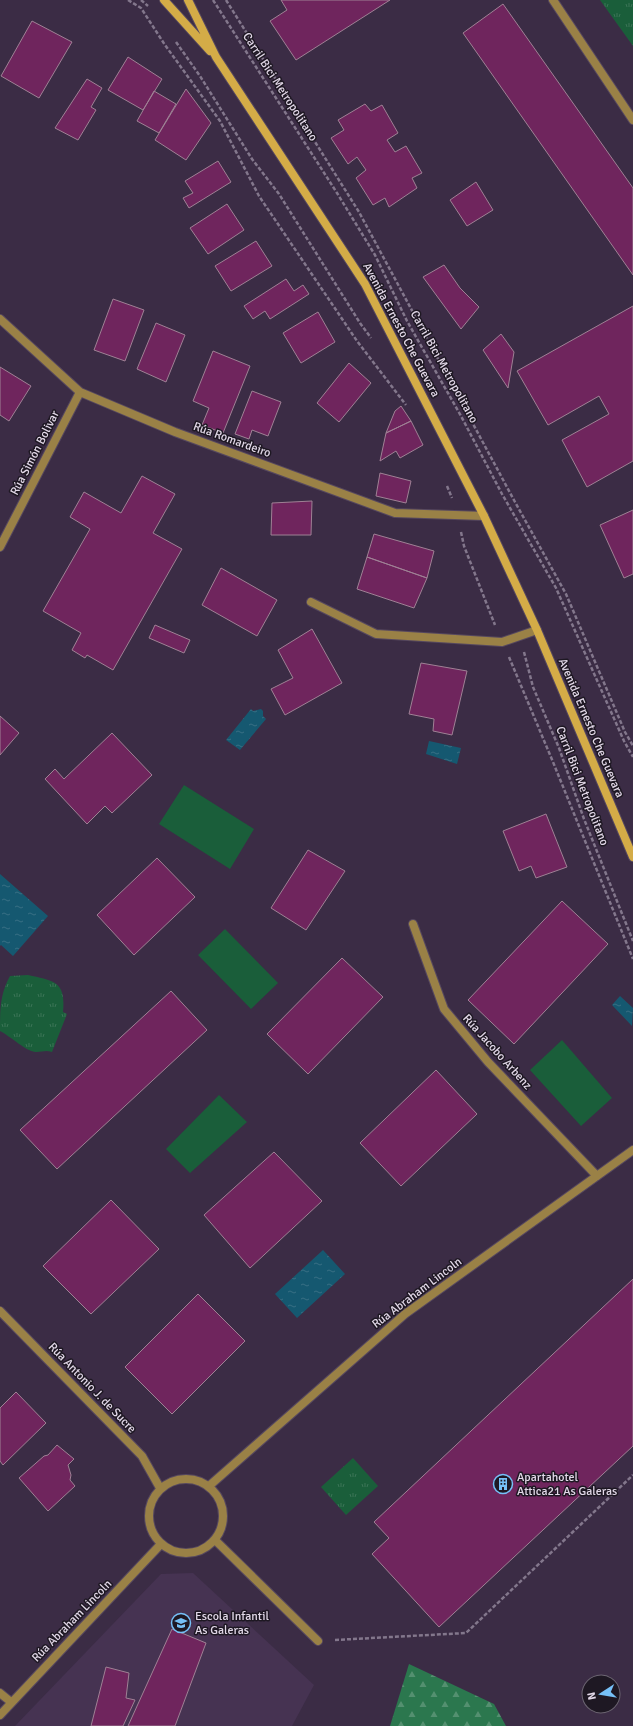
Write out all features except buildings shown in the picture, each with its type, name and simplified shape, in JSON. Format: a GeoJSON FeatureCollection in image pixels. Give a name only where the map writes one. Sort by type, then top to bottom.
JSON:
{"type":"FeatureCollection","features":[{"type":"Feature","properties":{"kind":"main road","name":"Avenida Ernesto Che Guevara"},"geometry":{"type":"LineString","coordinates":[[164,0],[216,57]]}},
{"type":"Feature","properties":{"kind":"main road","name":"Avenida Ernesto Che Guevara"},"geometry":{"type":"LineString","coordinates":[[188,0],[216,57],[365,284],[484,516],[536,630],[633,857]]}},
{"type":"Feature","properties":{"kind":"street"},"geometry":{"type":"LineString","coordinates":[[553,0],[633,120]]}},
{"type":"Feature","properties":{"kind":"street","name":"Rúa Romardeiro"},"geometry":{"type":"LineString","coordinates":[[0,319],[80,392],[175,432],[395,513],[484,516]]}},
{"type":"Feature","properties":{"kind":"street","name":"Rúa Simón Bolivar"},"geometry":{"type":"LineString","coordinates":[[0,547],[80,392]]}},
{"type":"Feature","properties":{"kind":"street"},"geometry":{"type":"LineString","coordinates":[[312,602],[376,634],[502,642],[536,630]]}},
{"type":"Feature","properties":{"kind":"street","name":"Rúa Jacobo Arbenz"},"geometry":{"type":"LineString","coordinates":[[412,924],[444,1010],[488,1062],[597,1176]]}},
{"type":"Feature","properties":{"kind":"street","name":"Rúa Abraham Lincoln"},"geometry":{"type":"LineString","coordinates":[[209,1486],[405,1314],[633,1150]]}},
{"type":"Feature","properties":{"kind":"street","name":"Rúa Antonio J. de Sucre"},"geometry":{"type":"LineString","coordinates":[[0,1311],[142,1456],[160,1488]]}},
{"type":"Feature","properties":{"kind":"street"},"geometry":{"type":"LineString","coordinates":[[179,1478],[195,1479],[209,1486],[218,1495],[224,1518],[221,1530],[215,1540],[206,1548],[195,1552],[183,1553],[172,1550],[161,1544],[153,1534],[149,1523],[149,1510],[152,1498],[160,1488],[179,1478]]}},
{"type":"Feature","properties":{"kind":"street"},"geometry":{"type":"LineString","coordinates":[[215,1540],[318,1641]]}},
{"type":"Feature","properties":{"kind":"street","name":"Rúa Abraham Lincoln"},"geometry":{"type":"LineString","coordinates":[[0,1715],[161,1544]]}},
{"type":"Feature","properties":{"kind":"street"},"geometry":{"type":"LineString","coordinates":[[0,1693],[11,1702]]}},
{"type":"Feature","properties":{"kind":"path"},"geometry":{"type":"LineString","coordinates":[[128,0],[141,8],[165,46],[220,121],[263,202],[357,341],[409,408]]}},
{"type":"Feature","properties":{"kind":"path"},"geometry":{"type":"LineString","coordinates":[[141,0],[152,10]]}},
{"type":"Feature","properties":{"kind":"path","name":"Carril Bici Metropolitano"},"geometry":{"type":"LineString","coordinates":[[212,0],[337,193],[375,255],[407,321],[461,416],[502,494],[556,588],[624,742],[633,757]]}},
{"type":"Feature","properties":{"kind":"path"},"geometry":{"type":"LineString","coordinates":[[226,0],[358,212],[566,594],[625,732],[633,746]]}},
{"type":"Feature","properties":{"kind":"path"},"geometry":{"type":"LineString","coordinates":[[174,39],[200,76],[252,159],[279,194],[360,323],[374,340]]}},
{"type":"Feature","properties":{"kind":"path"},"geometry":{"type":"LineString","coordinates":[[446,482],[458,515],[464,546],[502,642],[554,762],[633,959]]}},
{"type":"Feature","properties":{"kind":"path","name":"Carril Bici Metropolitano"},"geometry":{"type":"LineString","coordinates":[[520,636],[533,687],[559,748],[584,820],[633,941]]}},
{"type":"Feature","properties":{"kind":"path"},"geometry":{"type":"LineString","coordinates":[[318,1641],[466,1633],[633,1475]]}},
{"type":"Feature","properties":{"kind":"shaded area","name":"Escola Infantil As Galeras"},"geometry":{"type":"Polygon","coordinates":[[[193,1573],[314,1685],[292,1726],[15,1726],[161,1574],[193,1573]]]}},
{"type":"Feature","properties":{"kind":"green space"},"geometry":{"type":"Polygon","coordinates":[[[600,0],[633,0],[633,46],[600,0]]]}},
{"type":"Feature","properties":{"kind":"green space"},"geometry":{"type":"Polygon","coordinates":[[[184,785],[254,829],[230,869],[159,824],[184,785]]]}},
{"type":"Feature","properties":{"kind":"green space"},"geometry":{"type":"Polygon","coordinates":[[[225,929],[278,983],[251,1009],[198,955],[225,929]]]}},
{"type":"Feature","properties":{"kind":"green space"},"geometry":{"type":"Polygon","coordinates":[[[28,975],[51,981],[60,988],[62,994],[63,1012],[67,1014],[52,1052],[32,1051],[23,1047],[0,1031],[2,996],[10,976],[28,975]]]}},
{"type":"Feature","properties":{"kind":"green space"},"geometry":{"type":"Polygon","coordinates":[[[562,1040],[612,1098],[581,1126],[530,1070],[562,1040]]]}},
{"type":"Feature","properties":{"kind":"green space"},"geometry":{"type":"Polygon","coordinates":[[[219,1095],[247,1122],[190,1173],[166,1149],[219,1095]]]}},
{"type":"Feature","properties":{"kind":"green space"},"geometry":{"type":"Polygon","coordinates":[[[353,1458],[378,1486],[346,1515],[321,1487],[353,1458]]]}},
{"type":"Feature","properties":{"kind":"green space"},"geometry":{"type":"Polygon","coordinates":[[[409,1664],[494,1704],[506,1726],[390,1726],[409,1664]]]}},
{"type":"Feature","properties":{"kind":"water"},"geometry":{"type":"Polygon","coordinates":[[[251,709],[253,711],[261,709],[263,711],[263,716],[266,719],[240,750],[226,740],[251,709]]]}},
{"type":"Feature","properties":{"kind":"water"},"geometry":{"type":"Polygon","coordinates":[[[429,741],[461,748],[457,764],[426,754],[429,741]]]}},
{"type":"Feature","properties":{"kind":"water"},"geometry":{"type":"Polygon","coordinates":[[[0,874],[48,916],[13,956],[1,945],[0,946],[0,874]]]}},
{"type":"Feature","properties":{"kind":"water"},"geometry":{"type":"Polygon","coordinates":[[[620,996],[633,1008],[632,1026],[612,1005],[620,996]]]}},
{"type":"Feature","properties":{"kind":"water"},"geometry":{"type":"Polygon","coordinates":[[[323,1250],[345,1274],[297,1318],[275,1294],[323,1250]]]}},
{"type":"Feature","properties":{"kind":"place","name":"Apartahotel Attica21 As Galeras"},"geometry":{"type":"Point","coordinates":[503,1484]}},
{"type":"Feature","properties":{"kind":"place","name":"Escola Infantil As Galeras"},"geometry":{"type":"Point","coordinates":[181,1623]}}]}
